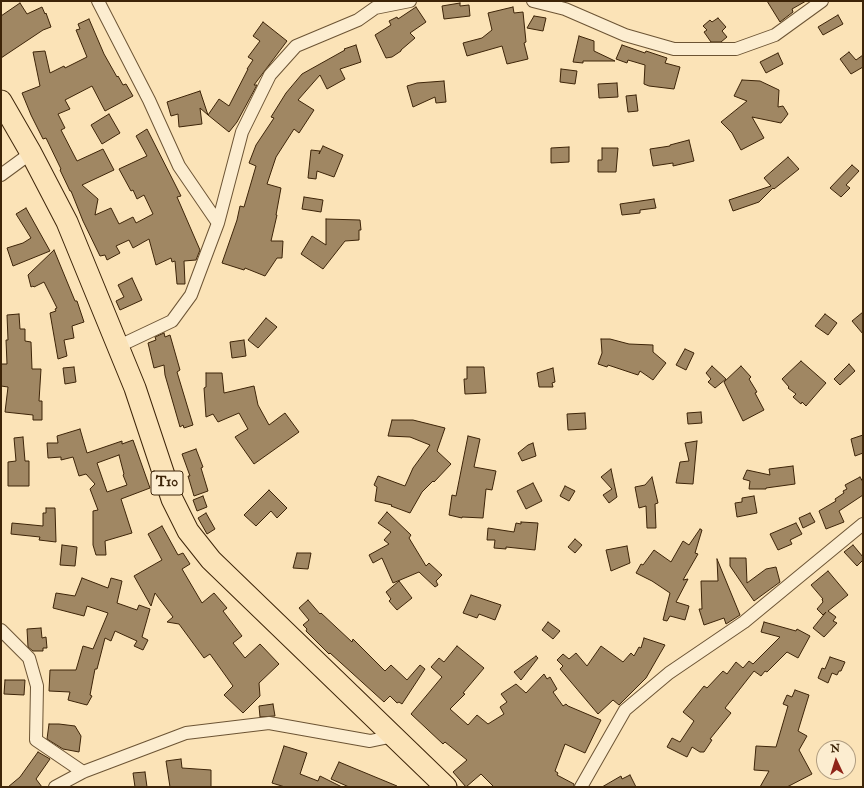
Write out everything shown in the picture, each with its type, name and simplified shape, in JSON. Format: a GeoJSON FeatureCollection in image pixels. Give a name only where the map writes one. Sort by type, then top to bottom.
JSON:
{"type":"FeatureCollection","features":[{"type":"Feature","properties":{"kind":"highway","name":"T10"},"geometry":{"type":"LineString","coordinates":[[1,102],[31,153],[67,222],[144,413],[172,499],[188,531],[210,560],[446,787]]}},
{"type":"Feature","properties":{"kind":"street"},"geometry":{"type":"LineString","coordinates":[[98,1],[149,100],[179,166],[218,223]]}},
{"type":"Feature","properties":{"kind":"street"},"geometry":{"type":"LineString","coordinates":[[118,347],[172,321],[191,295],[218,223],[242,132],[270,75],[296,46],[358,20],[373,5],[410,1]]}},
{"type":"Feature","properties":{"kind":"street"},"geometry":{"type":"LineString","coordinates":[[533,1],[565,9],[625,35],[674,49],[736,49],[743,47],[775,35],[822,1]]}},
{"type":"Feature","properties":{"kind":"street"},"geometry":{"type":"LineString","coordinates":[[1,176],[31,153]]}},
{"type":"Feature","properties":{"kind":"street"},"geometry":{"type":"LineString","coordinates":[[581,787],[625,710],[669,673],[744,622],[863,524]]}},
{"type":"Feature","properties":{"kind":"street"},"geometry":{"type":"LineString","coordinates":[[1,630],[29,658],[38,686],[36,740],[83,772]]}},
{"type":"Feature","properties":{"kind":"street"},"geometry":{"type":"LineString","coordinates":[[56,787],[83,772],[186,733],[269,723],[370,741],[394,736]]}},
{"type":"Feature","properties":{"kind":"building"},"geometry":{"type":"Polygon","coordinates":[[[767,1],[806,1],[792,9],[793,12],[780,22],[767,1]]]}},
{"type":"Feature","properties":{"kind":"building"},"geometry":{"type":"Polygon","coordinates":[[[20,3],[27,14],[42,7],[51,27],[43,30],[1,58],[1,16],[20,3]]]}},
{"type":"Feature","properties":{"kind":"building"},"geometry":{"type":"Polygon","coordinates":[[[460,3],[460,6],[469,5],[470,16],[444,19],[442,6],[460,3]]]}},
{"type":"Feature","properties":{"kind":"building"},"geometry":{"type":"Polygon","coordinates":[[[416,7],[426,22],[410,33],[415,38],[401,51],[392,57],[386,58],[375,35],[391,25],[389,21],[397,17],[398,19],[416,7]]]}},
{"type":"Feature","properties":{"kind":"building"},"geometry":{"type":"Polygon","coordinates":[[[513,7],[514,13],[523,12],[526,42],[524,43],[528,59],[507,64],[502,46],[467,56],[463,43],[482,38],[492,30],[488,13],[513,7]]]}},
{"type":"Feature","properties":{"kind":"building"},"geometry":{"type":"Polygon","coordinates":[[[838,15],[843,24],[823,35],[818,27],[838,15]]]}},
{"type":"Feature","properties":{"kind":"building"},"geometry":{"type":"Polygon","coordinates":[[[534,16],[546,18],[543,31],[527,28],[534,16]]]}},
{"type":"Feature","properties":{"kind":"building"},"geometry":{"type":"Polygon","coordinates":[[[718,18],[726,27],[722,31],[727,37],[721,42],[711,42],[704,32],[707,30],[703,26],[710,20],[712,22],[718,18]]]}},
{"type":"Feature","properties":{"kind":"building"},"geometry":{"type":"Polygon","coordinates":[[[89,19],[104,54],[117,77],[118,76],[123,85],[126,84],[133,96],[105,111],[92,86],[65,100],[70,109],[58,114],[65,128],[61,130],[77,161],[103,149],[114,170],[82,185],[98,199],[95,215],[111,208],[119,224],[133,217],[136,223],[153,214],[144,195],[137,199],[133,190],[131,191],[119,169],[147,156],[136,136],[147,129],[181,196],[177,197],[200,250],[196,260],[184,261],[185,284],[177,284],[175,261],[172,262],[171,258],[156,265],[149,239],[133,248],[129,240],[116,246],[120,253],[107,260],[105,255],[100,256],[60,170],[61,169],[46,138],[43,139],[22,93],[40,86],[33,52],[45,51],[50,73],[64,66],[65,68],[87,57],[76,30],[80,29],[78,24],[89,19]]]}},
{"type":"Feature","properties":{"kind":"building"},"geometry":{"type":"Polygon","coordinates":[[[263,22],[287,41],[254,85],[257,85],[237,122],[229,132],[208,115],[219,99],[229,106],[253,60],[248,57],[260,41],[253,36],[263,22]]]}},
{"type":"Feature","properties":{"kind":"building"},"geometry":{"type":"Polygon","coordinates":[[[579,36],[594,41],[594,51],[615,61],[583,61],[583,63],[573,62],[579,36]]]}},
{"type":"Feature","properties":{"kind":"building"},"geometry":{"type":"Polygon","coordinates":[[[356,45],[361,62],[340,69],[345,79],[327,89],[320,75],[298,100],[314,110],[299,133],[294,129],[276,157],[267,184],[281,188],[271,241],[283,241],[282,258],[277,258],[265,276],[245,268],[244,270],[222,263],[237,220],[240,206],[244,207],[256,166],[249,163],[256,145],[274,118],[271,117],[286,93],[302,74],[345,50],[344,49],[356,45]]]}},
{"type":"Feature","properties":{"kind":"building"},"geometry":{"type":"Polygon","coordinates":[[[622,45],[645,53],[646,51],[667,58],[665,63],[680,67],[674,89],[644,84],[645,65],[628,60],[627,63],[616,59],[622,45]]]}},
{"type":"Feature","properties":{"kind":"building"},"geometry":{"type":"Polygon","coordinates":[[[849,52],[856,60],[863,55],[863,67],[851,74],[840,59],[849,52]]]}},
{"type":"Feature","properties":{"kind":"building"},"geometry":{"type":"Polygon","coordinates":[[[778,53],[783,64],[766,73],[760,62],[778,53]]]}},
{"type":"Feature","properties":{"kind":"building"},"geometry":{"type":"Polygon","coordinates":[[[561,69],[577,71],[575,84],[560,82],[561,69]]]}},
{"type":"Feature","properties":{"kind":"building"},"geometry":{"type":"Polygon","coordinates":[[[742,80],[760,81],[779,90],[778,107],[783,106],[788,114],[781,123],[752,117],[764,138],[741,150],[732,133],[721,122],[747,101],[734,96],[742,80]]]}},
{"type":"Feature","properties":{"kind":"building"},"geometry":{"type":"Polygon","coordinates":[[[444,81],[446,102],[436,103],[435,97],[413,107],[407,86],[417,83],[444,81]]]}},
{"type":"Feature","properties":{"kind":"building"},"geometry":{"type":"Polygon","coordinates":[[[617,83],[618,97],[599,98],[598,84],[617,83]]]}},
{"type":"Feature","properties":{"kind":"building"},"geometry":{"type":"Polygon","coordinates":[[[200,91],[208,115],[200,108],[202,124],[179,127],[178,114],[171,116],[167,102],[200,91]]]}},
{"type":"Feature","properties":{"kind":"building"},"geometry":{"type":"Polygon","coordinates":[[[636,95],[638,111],[628,112],[626,96],[636,95]]]}},
{"type":"Feature","properties":{"kind":"building"},"geometry":{"type":"Polygon","coordinates":[[[109,114],[120,133],[102,144],[91,125],[109,114]]]}},
{"type":"Feature","properties":{"kind":"building"},"geometry":{"type":"Polygon","coordinates":[[[689,140],[694,161],[673,166],[673,163],[653,166],[650,149],[670,146],[689,140]]]}},
{"type":"Feature","properties":{"kind":"building"},"geometry":{"type":"Polygon","coordinates":[[[323,146],[343,155],[334,177],[317,171],[316,179],[308,178],[311,150],[320,151],[319,154],[323,146]]]}},
{"type":"Feature","properties":{"kind":"building"},"geometry":{"type":"Polygon","coordinates":[[[569,147],[569,162],[551,163],[551,148],[569,147]]]}},
{"type":"Feature","properties":{"kind":"building"},"geometry":{"type":"Polygon","coordinates":[[[602,148],[618,148],[616,172],[598,172],[598,160],[602,160],[602,148]]]}},
{"type":"Feature","properties":{"kind":"building"},"geometry":{"type":"Polygon","coordinates":[[[788,157],[799,169],[774,189],[773,188],[759,202],[733,211],[729,200],[771,186],[764,178],[788,157]]]}},
{"type":"Feature","properties":{"kind":"building"},"geometry":{"type":"Polygon","coordinates":[[[852,165],[859,171],[846,185],[850,188],[841,197],[830,188],[852,165]]]}},
{"type":"Feature","properties":{"kind":"building"},"geometry":{"type":"Polygon","coordinates":[[[304,197],[323,200],[321,212],[302,209],[304,197]]]}},
{"type":"Feature","properties":{"kind":"building"},"geometry":{"type":"Polygon","coordinates":[[[654,199],[656,208],[640,210],[640,213],[622,215],[620,204],[654,199]]]}},
{"type":"Feature","properties":{"kind":"building"},"geometry":{"type":"Polygon","coordinates":[[[26,208],[50,251],[13,266],[7,248],[23,243],[31,238],[16,214],[26,208]]]}},
{"type":"Feature","properties":{"kind":"building"},"geometry":{"type":"Polygon","coordinates":[[[326,219],[360,220],[361,230],[359,230],[359,240],[345,241],[323,269],[301,254],[312,236],[326,245],[326,219]]]}},
{"type":"Feature","properties":{"kind":"building"},"geometry":{"type":"Polygon","coordinates":[[[54,250],[75,301],[77,301],[84,322],[72,326],[74,338],[64,340],[67,356],[58,359],[50,313],[56,311],[55,309],[57,308],[44,282],[31,287],[28,275],[54,250]]]}},
{"type":"Feature","properties":{"kind":"building"},"geometry":{"type":"Polygon","coordinates":[[[132,278],[142,300],[120,310],[116,301],[124,297],[118,285],[132,278]]]}},
{"type":"Feature","properties":{"kind":"building"},"geometry":{"type":"Polygon","coordinates":[[[863,312],[863,334],[852,321],[863,312]]]}},
{"type":"Feature","properties":{"kind":"building"},"geometry":{"type":"Polygon","coordinates":[[[19,314],[20,329],[25,329],[25,341],[31,342],[32,369],[41,369],[39,401],[42,401],[42,420],[33,420],[33,415],[5,412],[8,387],[1,386],[1,364],[7,364],[7,315],[19,314]]]}},
{"type":"Feature","properties":{"kind":"building"},"geometry":{"type":"Polygon","coordinates":[[[825,314],[837,323],[828,335],[815,326],[825,314]]]}},
{"type":"Feature","properties":{"kind":"building"},"geometry":{"type":"Polygon","coordinates":[[[266,318],[277,327],[258,348],[248,340],[266,318]]]}},
{"type":"Feature","properties":{"kind":"building"},"geometry":{"type":"Polygon","coordinates":[[[164,333],[165,337],[170,335],[180,370],[177,372],[193,425],[184,428],[183,425],[180,427],[165,375],[164,365],[154,368],[148,343],[156,340],[155,337],[164,333]]]}},
{"type":"Feature","properties":{"kind":"building"},"geometry":{"type":"Polygon","coordinates":[[[601,339],[610,339],[629,344],[653,345],[653,352],[666,363],[653,380],[640,371],[638,375],[608,365],[607,367],[598,364],[602,353],[601,339]]]}},
{"type":"Feature","properties":{"kind":"building"},"geometry":{"type":"Polygon","coordinates":[[[244,340],[246,356],[232,358],[230,342],[244,340]]]}},
{"type":"Feature","properties":{"kind":"building"},"geometry":{"type":"Polygon","coordinates":[[[685,349],[694,353],[686,370],[676,365],[685,349]]]}},
{"type":"Feature","properties":{"kind":"building"},"geometry":{"type":"Polygon","coordinates":[[[801,361],[826,383],[806,406],[802,402],[801,404],[793,397],[796,394],[788,388],[789,387],[782,379],[801,361]]]}},
{"type":"Feature","properties":{"kind":"building"},"geometry":{"type":"Polygon","coordinates":[[[849,364],[855,371],[840,385],[834,379],[849,364]]]}},
{"type":"Feature","properties":{"kind":"building"},"geometry":{"type":"Polygon","coordinates":[[[712,366],[726,379],[715,388],[708,382],[711,379],[706,373],[712,366]]]}},
{"type":"Feature","properties":{"kind":"building"},"geometry":{"type":"Polygon","coordinates":[[[741,366],[751,377],[749,379],[757,392],[755,393],[764,410],[743,421],[724,382],[741,366]]]}},
{"type":"Feature","properties":{"kind":"building"},"geometry":{"type":"Polygon","coordinates":[[[74,367],[76,382],[65,384],[63,368],[74,367]]]}},
{"type":"Feature","properties":{"kind":"building"},"geometry":{"type":"Polygon","coordinates":[[[467,367],[484,367],[486,393],[465,394],[464,379],[467,379],[467,367]]]}},
{"type":"Feature","properties":{"kind":"building"},"geometry":{"type":"Polygon","coordinates":[[[553,368],[555,382],[552,383],[553,387],[539,387],[537,373],[553,368]]]}},
{"type":"Feature","properties":{"kind":"building"},"geometry":{"type":"Polygon","coordinates":[[[206,373],[222,373],[224,393],[254,386],[258,405],[269,425],[285,413],[299,432],[254,464],[235,437],[248,429],[239,413],[218,422],[213,414],[206,417],[204,388],[206,387],[206,373]]]}},
{"type":"Feature","properties":{"kind":"building"},"geometry":{"type":"Polygon","coordinates":[[[701,412],[702,423],[688,424],[687,413],[701,412]]]}},
{"type":"Feature","properties":{"kind":"building"},"geometry":{"type":"Polygon","coordinates":[[[585,413],[586,429],[568,430],[567,414],[585,413]]]}},
{"type":"Feature","properties":{"kind":"building"},"geometry":{"type":"Polygon","coordinates":[[[392,420],[413,420],[445,428],[437,451],[451,464],[422,492],[410,513],[391,506],[392,505],[375,501],[377,487],[374,485],[378,476],[405,486],[413,468],[430,445],[410,437],[388,436],[392,420]]]}},
{"type":"Feature","properties":{"kind":"building"},"geometry":{"type":"Polygon","coordinates":[[[80,429],[87,453],[122,441],[122,444],[133,440],[150,488],[121,499],[132,533],[105,541],[106,555],[96,555],[93,545],[93,511],[98,510],[90,489],[95,484],[86,474],[79,476],[73,457],[61,460],[61,457],[48,458],[47,443],[58,443],[57,436],[80,429]],[[119,455],[97,463],[107,492],[127,485],[123,475],[119,455]]]}},
{"type":"Feature","properties":{"kind":"building"},"geometry":{"type":"Polygon","coordinates":[[[863,435],[863,453],[855,456],[851,439],[863,435]]]}},
{"type":"Feature","properties":{"kind":"building"},"geometry":{"type":"Polygon","coordinates":[[[468,436],[480,439],[474,467],[496,471],[492,490],[486,489],[483,518],[462,518],[449,515],[452,495],[456,496],[468,436]]]}},
{"type":"Feature","properties":{"kind":"building"},"geometry":{"type":"Polygon","coordinates":[[[23,437],[25,461],[29,461],[29,486],[8,486],[8,462],[16,461],[14,438],[23,437]]]}},
{"type":"Feature","properties":{"kind":"building"},"geometry":{"type":"Polygon","coordinates":[[[697,441],[693,484],[676,483],[680,462],[689,461],[685,443],[697,441]]]}},
{"type":"Feature","properties":{"kind":"building"},"geometry":{"type":"Polygon","coordinates":[[[533,443],[536,456],[522,461],[518,453],[533,443]]]}},
{"type":"Feature","properties":{"kind":"building"},"geometry":{"type":"Polygon","coordinates":[[[196,449],[203,467],[201,468],[208,491],[194,496],[188,476],[190,476],[182,454],[196,449]]]}},
{"type":"Feature","properties":{"kind":"building"},"geometry":{"type":"Polygon","coordinates":[[[793,466],[795,484],[766,489],[749,489],[750,481],[743,479],[747,470],[770,475],[769,469],[793,466]]]}},
{"type":"Feature","properties":{"kind":"building"},"geometry":{"type":"Polygon","coordinates":[[[611,469],[617,497],[609,503],[603,495],[612,489],[601,477],[611,469]]]}},
{"type":"Feature","properties":{"kind":"building"},"geometry":{"type":"Polygon","coordinates":[[[652,477],[658,503],[655,504],[656,528],[647,528],[646,506],[639,508],[635,487],[645,485],[652,477]]]}},
{"type":"Feature","properties":{"kind":"building"},"geometry":{"type":"Polygon","coordinates":[[[860,477],[863,482],[863,495],[839,511],[844,522],[826,529],[819,511],[836,501],[835,499],[844,493],[843,491],[847,489],[845,485],[860,477]]]}},
{"type":"Feature","properties":{"kind":"building"},"geometry":{"type":"Polygon","coordinates":[[[533,483],[542,501],[526,509],[517,491],[533,483]]]}},
{"type":"Feature","properties":{"kind":"building"},"geometry":{"type":"Polygon","coordinates":[[[565,486],[575,491],[569,501],[560,496],[565,486]]]}},
{"type":"Feature","properties":{"kind":"building"},"geometry":{"type":"Polygon","coordinates":[[[269,490],[287,508],[277,518],[271,511],[256,526],[244,515],[269,490]]]}},
{"type":"Feature","properties":{"kind":"building"},"geometry":{"type":"Polygon","coordinates":[[[203,496],[207,507],[197,511],[193,500],[203,496]]]}},
{"type":"Feature","properties":{"kind":"building"},"geometry":{"type":"Polygon","coordinates":[[[754,496],[757,513],[737,517],[735,503],[742,502],[742,498],[754,496]]]}},
{"type":"Feature","properties":{"kind":"building"},"geometry":{"type":"Polygon","coordinates":[[[46,508],[55,508],[56,542],[39,540],[40,537],[11,534],[12,523],[43,526],[43,513],[46,513],[46,508]]]}},
{"type":"Feature","properties":{"kind":"building"},"geometry":{"type":"Polygon","coordinates":[[[387,512],[411,535],[409,538],[426,566],[429,563],[442,575],[436,581],[438,585],[435,587],[419,572],[393,583],[382,558],[373,563],[369,555],[389,544],[384,540],[391,532],[378,523],[387,512]]]}},
{"type":"Feature","properties":{"kind":"building"},"geometry":{"type":"Polygon","coordinates":[[[206,513],[215,529],[207,534],[198,518],[206,513]]]}},
{"type":"Feature","properties":{"kind":"building"},"geometry":{"type":"Polygon","coordinates":[[[810,513],[815,522],[803,528],[799,518],[810,513]]]}},
{"type":"Feature","properties":{"kind":"building"},"geometry":{"type":"Polygon","coordinates":[[[521,522],[538,523],[535,550],[506,547],[506,549],[494,548],[495,540],[487,540],[488,528],[514,532],[516,523],[521,524],[521,522]]]}},
{"type":"Feature","properties":{"kind":"building"},"geometry":{"type":"Polygon","coordinates":[[[796,523],[802,534],[790,540],[792,544],[778,550],[770,534],[796,523]]]}},
{"type":"Feature","properties":{"kind":"building"},"geometry":{"type":"Polygon","coordinates":[[[162,526],[178,555],[183,553],[190,564],[182,569],[202,603],[214,593],[227,608],[223,611],[242,636],[233,643],[245,658],[260,644],[279,664],[259,683],[260,696],[243,713],[224,695],[233,686],[210,654],[204,658],[179,624],[167,622],[173,617],[155,593],[151,606],[134,576],[162,560],[148,534],[162,526]]]}},
{"type":"Feature","properties":{"kind":"building"},"geometry":{"type":"Polygon","coordinates":[[[700,529],[702,530],[695,553],[698,554],[683,580],[688,579],[676,602],[689,606],[685,620],[670,616],[667,621],[663,620],[670,593],[652,581],[636,573],[641,564],[643,565],[654,550],[671,562],[683,541],[689,545],[700,529]]]}},
{"type":"Feature","properties":{"kind":"building"},"geometry":{"type":"Polygon","coordinates":[[[575,539],[582,545],[575,553],[568,547],[575,539]]]}},
{"type":"Feature","properties":{"kind":"building"},"geometry":{"type":"Polygon","coordinates":[[[62,545],[77,547],[75,566],[60,565],[62,545]]]}},
{"type":"Feature","properties":{"kind":"building"},"geometry":{"type":"Polygon","coordinates":[[[853,545],[863,557],[863,560],[857,566],[844,552],[853,545]]]}},
{"type":"Feature","properties":{"kind":"building"},"geometry":{"type":"Polygon","coordinates":[[[627,546],[630,563],[611,571],[606,550],[627,546]]]}},
{"type":"Feature","properties":{"kind":"building"},"geometry":{"type":"Polygon","coordinates":[[[297,553],[311,553],[308,569],[293,568],[297,553]]]}},
{"type":"Feature","properties":{"kind":"building"},"geometry":{"type":"Polygon","coordinates":[[[730,558],[746,558],[747,583],[766,569],[776,567],[780,582],[754,601],[730,566],[730,558]]]}},
{"type":"Feature","properties":{"kind":"building"},"geometry":{"type":"Polygon","coordinates":[[[717,559],[740,615],[726,624],[724,618],[704,625],[699,609],[702,609],[701,581],[718,581],[717,559]]]}},
{"type":"Feature","properties":{"kind":"building"},"geometry":{"type":"Polygon","coordinates":[[[828,571],[848,595],[828,611],[836,617],[833,621],[837,623],[824,637],[813,628],[826,612],[823,615],[817,609],[823,602],[823,599],[811,585],[828,571]]]}},
{"type":"Feature","properties":{"kind":"building"},"geometry":{"type":"Polygon","coordinates":[[[82,578],[108,588],[111,578],[122,581],[117,603],[137,610],[139,605],[150,609],[142,637],[148,640],[143,650],[134,646],[137,641],[115,631],[111,641],[105,638],[97,669],[95,669],[90,695],[92,696],[87,705],[68,700],[70,692],[49,691],[50,670],[76,670],[83,646],[93,649],[108,613],[87,606],[84,616],[53,608],[56,593],[75,596],[82,578]]]}},
{"type":"Feature","properties":{"kind":"building"},"geometry":{"type":"Polygon","coordinates":[[[399,581],[412,598],[397,610],[389,601],[391,599],[386,592],[399,581]]]}},
{"type":"Feature","properties":{"kind":"building"},"geometry":{"type":"Polygon","coordinates":[[[471,595],[501,605],[495,620],[479,614],[477,618],[463,613],[471,595]]]}},
{"type":"Feature","properties":{"kind":"building"},"geometry":{"type":"Polygon","coordinates":[[[308,600],[320,614],[321,613],[352,642],[353,639],[385,671],[391,665],[407,680],[420,665],[425,669],[402,704],[399,702],[397,703],[390,696],[384,702],[330,653],[329,654],[306,631],[307,629],[303,625],[309,620],[299,608],[308,600]]]}},
{"type":"Feature","properties":{"kind":"building"},"geometry":{"type":"Polygon","coordinates":[[[548,622],[560,631],[553,639],[542,630],[548,622]]]}},
{"type":"Feature","properties":{"kind":"building"},"geometry":{"type":"Polygon","coordinates":[[[764,622],[796,631],[797,629],[810,636],[798,658],[787,652],[761,676],[754,671],[725,708],[731,713],[710,739],[712,740],[704,752],[700,752],[692,747],[687,757],[667,747],[672,738],[680,742],[694,721],[683,712],[704,686],[707,688],[723,671],[727,674],[736,662],[743,668],[749,661],[753,664],[780,637],[761,632],[764,622]]]}},
{"type":"Feature","properties":{"kind":"building"},"geometry":{"type":"Polygon","coordinates":[[[41,628],[42,638],[46,637],[47,648],[43,648],[43,651],[33,651],[28,647],[27,629],[41,628]]]}},
{"type":"Feature","properties":{"kind":"building"},"geometry":{"type":"Polygon","coordinates":[[[644,638],[665,645],[646,678],[619,705],[613,700],[598,714],[560,669],[563,666],[557,660],[563,654],[569,659],[576,653],[587,666],[601,646],[623,662],[631,653],[634,656],[639,647],[641,648],[644,638]]]}},
{"type":"Feature","properties":{"kind":"building"},"geometry":{"type":"Polygon","coordinates":[[[457,646],[484,668],[463,693],[465,694],[450,709],[468,725],[477,715],[488,724],[504,714],[500,707],[507,702],[501,694],[516,684],[526,693],[544,674],[547,679],[550,677],[557,689],[553,692],[563,706],[566,704],[601,720],[585,753],[565,744],[555,771],[558,773],[557,775],[574,784],[574,787],[494,787],[481,774],[466,787],[453,772],[467,760],[445,742],[443,744],[411,714],[442,677],[431,667],[439,658],[444,662],[457,646]]]}},
{"type":"Feature","properties":{"kind":"building"},"geometry":{"type":"Polygon","coordinates":[[[536,656],[538,658],[521,680],[514,672],[536,656]]]}},
{"type":"Feature","properties":{"kind":"building"},"geometry":{"type":"Polygon","coordinates":[[[830,657],[845,662],[841,671],[839,671],[837,675],[832,673],[828,683],[818,678],[822,668],[825,669],[830,657]]]}},
{"type":"Feature","properties":{"kind":"building"},"geometry":{"type":"Polygon","coordinates":[[[5,680],[25,680],[24,695],[4,694],[5,680]]]}},
{"type":"Feature","properties":{"kind":"building"},"geometry":{"type":"Polygon","coordinates":[[[795,690],[809,695],[798,731],[807,736],[799,750],[812,774],[787,787],[760,787],[769,771],[754,770],[756,746],[776,747],[788,706],[783,704],[787,695],[792,697],[795,690]]]}},
{"type":"Feature","properties":{"kind":"building"},"geometry":{"type":"Polygon","coordinates":[[[273,704],[275,716],[260,717],[259,706],[273,704]]]}},
{"type":"Feature","properties":{"kind":"building"},"geometry":{"type":"Polygon","coordinates":[[[49,724],[75,726],[81,736],[79,752],[63,749],[47,739],[49,724]]]}},
{"type":"Feature","properties":{"kind":"building"},"geometry":{"type":"Polygon","coordinates":[[[284,746],[307,753],[300,774],[318,781],[320,776],[342,787],[285,787],[272,783],[284,746]]]}},
{"type":"Feature","properties":{"kind":"building"},"geometry":{"type":"Polygon","coordinates":[[[38,752],[50,759],[36,779],[42,787],[8,787],[20,777],[38,752]]]}},
{"type":"Feature","properties":{"kind":"building"},"geometry":{"type":"Polygon","coordinates":[[[181,759],[182,768],[211,770],[211,787],[170,787],[166,761],[181,759]]]}},
{"type":"Feature","properties":{"kind":"building"},"geometry":{"type":"Polygon","coordinates":[[[339,762],[397,787],[349,787],[331,779],[339,762]]]}},
{"type":"Feature","properties":{"kind":"building"},"geometry":{"type":"Polygon","coordinates":[[[145,772],[147,787],[135,787],[133,773],[145,772]]]}},
{"type":"Feature","properties":{"kind":"building"},"geometry":{"type":"Polygon","coordinates":[[[630,775],[636,787],[602,787],[621,776],[622,779],[630,775]]]}}]}
